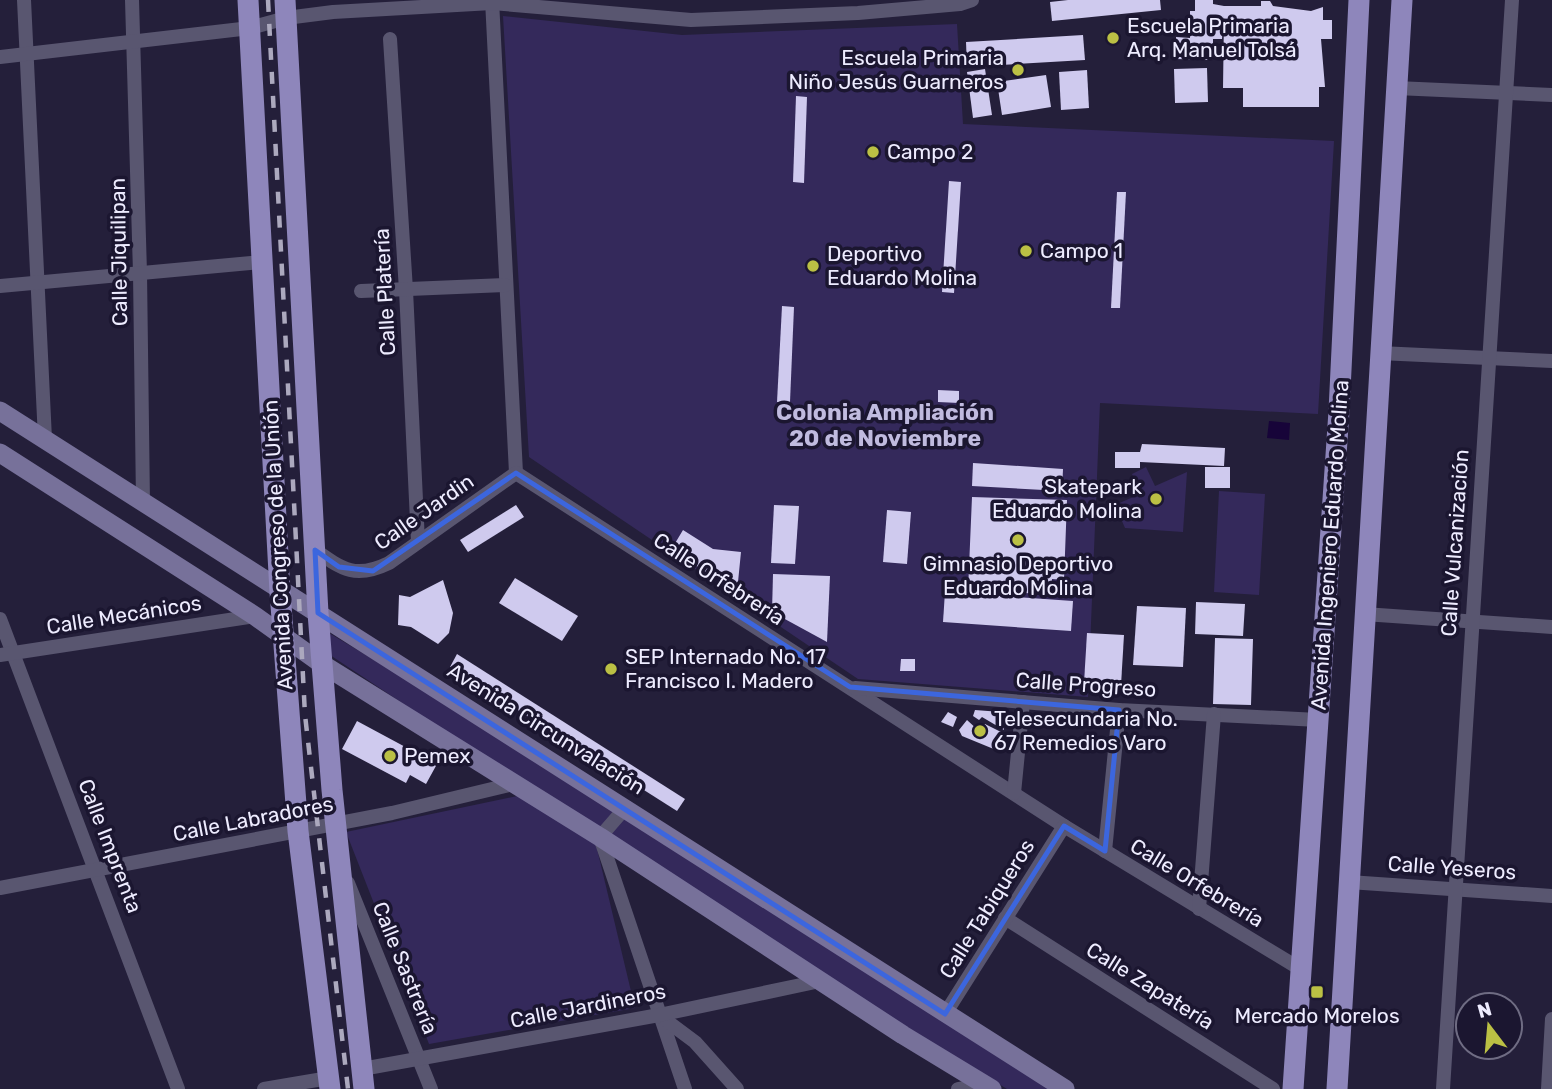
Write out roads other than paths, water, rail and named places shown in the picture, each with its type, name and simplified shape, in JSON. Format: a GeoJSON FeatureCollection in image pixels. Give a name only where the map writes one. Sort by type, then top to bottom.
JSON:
{"type":"FeatureCollection","features":[{"type":"Feature","properties":{"kind":"main road","name":"Avenida Congreso de la Unión"},"geometry":{"type":"LineString","coordinates":[[248,0],[283,635],[298,831],[329,1083]]}},
{"type":"Feature","properties":{"kind":"main road","name":"Avenida Ingeniero Eduardo Molina"},"geometry":{"type":"LineString","coordinates":[[1293,1089],[1339,411],[1359,0]]}},
{"type":"Feature","properties":{"kind":"main road","name":"Avenida Ingeniero Eduardo Molina"},"geometry":{"type":"LineString","coordinates":[[1336,1089],[1402,0]]}},
{"type":"Feature","properties":{"kind":"main road","name":"Avenida Congreso de la Unión"},"geometry":{"type":"LineString","coordinates":[[286,9],[321,664],[363,1079]]}},
{"type":"Feature","properties":{"kind":"main road","name":"Avenida Circunvalación"},"geometry":{"type":"LineString","coordinates":[[0,411],[280,592],[318,613],[626,807],[1065,1089]]}},
{"type":"Feature","properties":{"kind":"main road"},"geometry":{"type":"LineString","coordinates":[[4,458],[255,616],[321,664],[600,837],[820,981],[988,1086]]}},
{"type":"Feature","properties":{"kind":"street"},"geometry":{"type":"LineString","coordinates":[[24,0],[45,439]]}},
{"type":"Feature","properties":{"kind":"street","name":"Calle Jiquilipan"},"geometry":{"type":"LineString","coordinates":[[132,0],[141,273],[142,503]]}},
{"type":"Feature","properties":{"kind":"street"},"geometry":{"type":"LineString","coordinates":[[0,57],[250,27],[286,9],[333,12],[492,1],[691,20],[858,13],[960,4],[972,0]]}},
{"type":"Feature","properties":{"kind":"street","name":"Calle Vulcanización"},"geometry":{"type":"LineString","coordinates":[[1443,1089],[1512,0]]}},
{"type":"Feature","properties":{"kind":"street"},"geometry":{"type":"LineString","coordinates":[[492,1],[516,473]]}},
{"type":"Feature","properties":{"kind":"street","name":"Calle Platería"},"geometry":{"type":"LineString","coordinates":[[390,39],[418,542]]}},
{"type":"Feature","properties":{"kind":"street"},"geometry":{"type":"LineString","coordinates":[[1396,88],[1552,96]]}},
{"type":"Feature","properties":{"kind":"street"},"geometry":{"type":"LineString","coordinates":[[0,286],[262,262]]}},
{"type":"Feature","properties":{"kind":"street"},"geometry":{"type":"LineString","coordinates":[[360,291],[505,285]]}},
{"type":"Feature","properties":{"kind":"street"},"geometry":{"type":"LineString","coordinates":[[1380,353],[1552,361]]}},
{"type":"Feature","properties":{"kind":"street","name":"Calle Jardin"},"geometry":{"type":"LineString","coordinates":[[315,550],[338,567],[356,572],[373,571],[389,563],[516,473]]}},
{"type":"Feature","properties":{"kind":"street","name":"Calle Orfebrería"},"geometry":{"type":"LineString","coordinates":[[516,473],[1064,826],[1302,970]]}},
{"type":"Feature","properties":{"kind":"street"},"geometry":{"type":"LineString","coordinates":[[1364,614],[1552,627]]}},
{"type":"Feature","properties":{"kind":"street","name":"Calle Mecánicos"},"geometry":{"type":"LineString","coordinates":[[6,654],[255,616]]}},
{"type":"Feature","properties":{"kind":"street","name":"Calle Imprenta"},"geometry":{"type":"LineString","coordinates":[[0,619],[6,654],[97,870],[178,1089]]}},
{"type":"Feature","properties":{"kind":"street","name":"Calle Progreso"},"geometry":{"type":"LineString","coordinates":[[850,688],[1119,710],[1318,720]]}},
{"type":"Feature","properties":{"kind":"street"},"geometry":{"type":"LineString","coordinates":[[1014,793],[1023,702]]}},
{"type":"Feature","properties":{"kind":"street"},"geometry":{"type":"LineString","coordinates":[[1104,851],[1119,710]]}},
{"type":"Feature","properties":{"kind":"street"},"geometry":{"type":"LineString","coordinates":[[1199,909],[1214,714]]}},
{"type":"Feature","properties":{"kind":"street","name":"Calle Labradores"},"geometry":{"type":"LineString","coordinates":[[0,888],[337,824],[513,784]]}},
{"type":"Feature","properties":{"kind":"street"},"geometry":{"type":"LineString","coordinates":[[626,807],[600,837],[685,1089]]}},
{"type":"Feature","properties":{"kind":"street","name":"Calle Tabiqueros"},"geometry":{"type":"LineString","coordinates":[[946,1014],[1064,826]]}},
{"type":"Feature","properties":{"kind":"street","name":"Calle Sastrería"},"geometry":{"type":"LineString","coordinates":[[340,864],[431,1089]]}},
{"type":"Feature","properties":{"kind":"street","name":"Calle Yeseros"},"geometry":{"type":"LineString","coordinates":[[1349,883],[1552,896]]}},
{"type":"Feature","properties":{"kind":"street","name":"Calle Zapatería"},"geometry":{"type":"LineString","coordinates":[[1005,919],[1273,1089]]}},
{"type":"Feature","properties":{"kind":"street","name":"Calle Jardineros"},"geometry":{"type":"LineString","coordinates":[[363,1079],[420,1059],[659,1015],[820,981]]}},
{"type":"Feature","properties":{"kind":"street"},"geometry":{"type":"LineString","coordinates":[[659,1015],[695,1042],[737,1089]]}},
{"type":"Feature","properties":{"kind":"street"},"geometry":{"type":"LineString","coordinates":[[1548,1089],[1552,1019]]}},
{"type":"Feature","properties":{"kind":"street"},"geometry":{"type":"LineString","coordinates":[[264,1089],[329,1083]]}},
{"type":"Feature","properties":{"kind":"street"},"geometry":{"type":"LineString","coordinates":[[958,1089],[988,1086]]}},
{"type":"Feature","properties":{"kind":"railway"},"geometry":{"type":"LineString","coordinates":[[268,0],[305,715],[348,1089]]}},
{"type":"Feature","properties":{"kind":"place","name":"Escuela Primaria Arq. Manuel Tolsá"},"geometry":{"type":"Point","coordinates":[1113,38]}},
{"type":"Feature","properties":{"kind":"place","name":"Escuela Primaria Niño Jesús Guarneros"},"geometry":{"type":"Point","coordinates":[1018,70]}},
{"type":"Feature","properties":{"kind":"place","name":"Campo 2"},"geometry":{"type":"Point","coordinates":[873,152]}},
{"type":"Feature","properties":{"kind":"place","name":"Campo 1"},"geometry":{"type":"Point","coordinates":[1026,251]}},
{"type":"Feature","properties":{"kind":"place","name":"Deportivo Eduardo Molina"},"geometry":{"type":"Point","coordinates":[813,266]}},
{"type":"Feature","properties":{"kind":"place","name":"Skatepark Eduardo Molina"},"geometry":{"type":"Point","coordinates":[1156,499]}},
{"type":"Feature","properties":{"kind":"place","name":"Gimnasio Deportivo Eduardo Molina"},"geometry":{"type":"Point","coordinates":[1018,540]}},
{"type":"Feature","properties":{"kind":"place","name":"SEP Internado No. 17 Francisco I. Madero"},"geometry":{"type":"Point","coordinates":[611,669]}},
{"type":"Feature","properties":{"kind":"place","name":"Telesecundaria No. 67 Remedios Varo"},"geometry":{"type":"Point","coordinates":[980,731]}},
{"type":"Feature","properties":{"kind":"place","name":"Pemex"},"geometry":{"type":"Point","coordinates":[390,756]}},
{"type":"Feature","properties":{"kind":"place","name":"Mercado Morelos"},"geometry":{"type":"Point","coordinates":[1317,992]}},
{"type":"Feature","properties":{"kind":"district","name":"Colonia Ampliación 20 de Noviembre"},"geometry":{"type":"Point","coordinates":[885,425]}}]}
